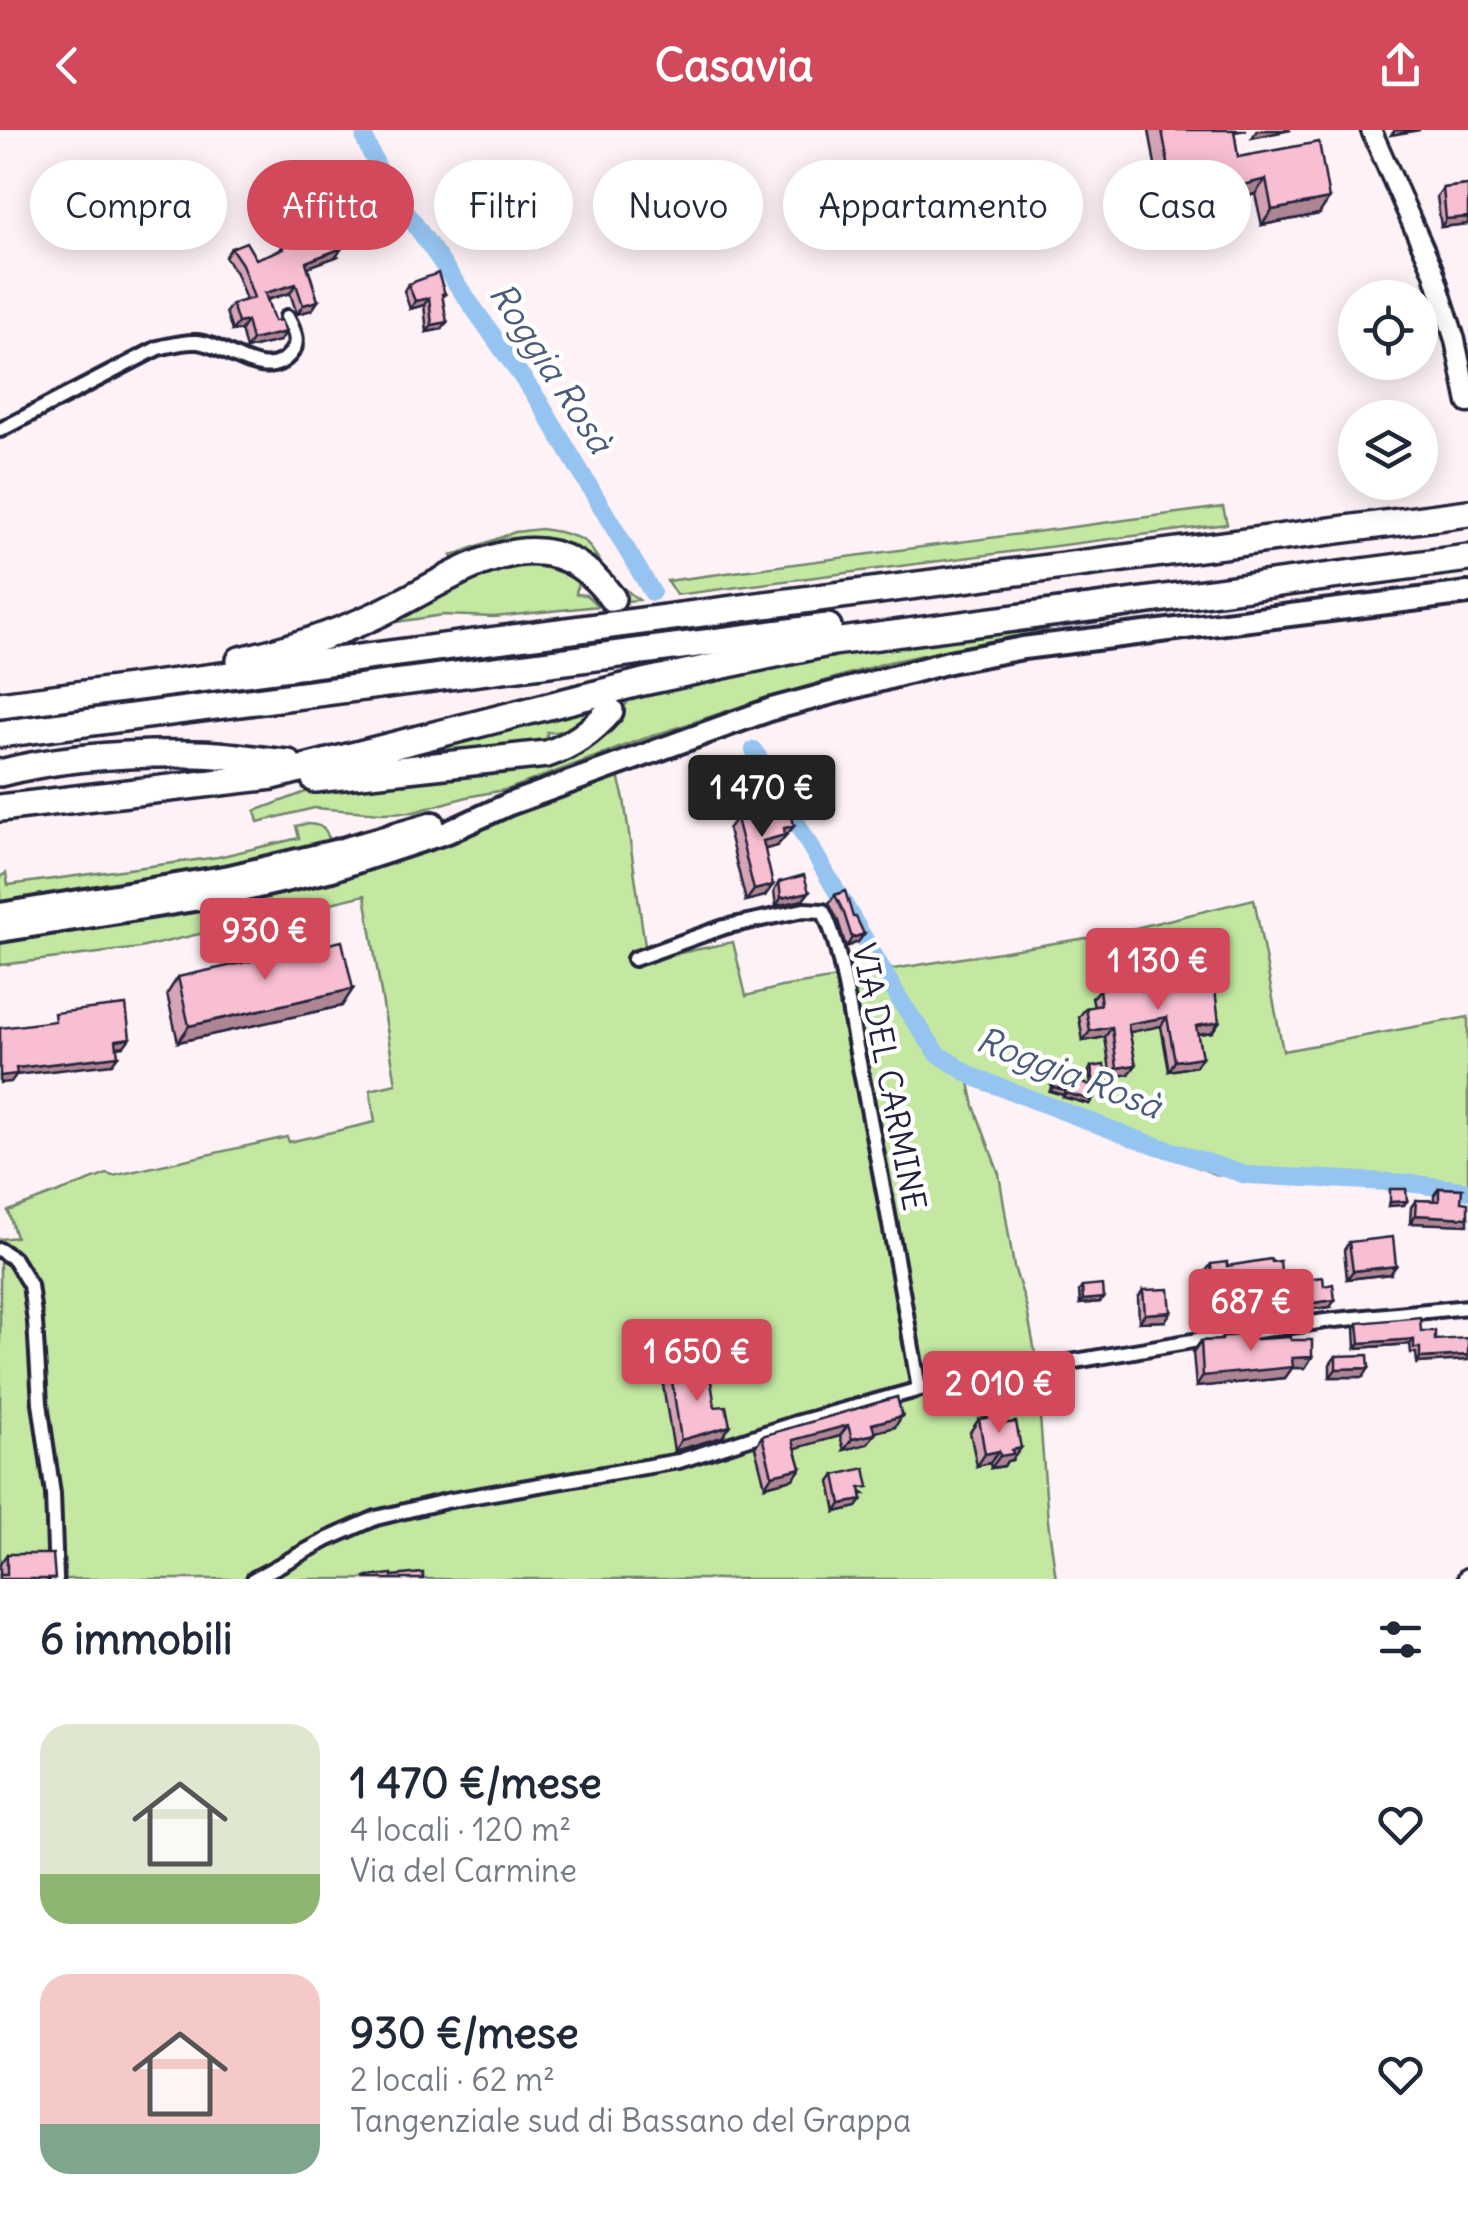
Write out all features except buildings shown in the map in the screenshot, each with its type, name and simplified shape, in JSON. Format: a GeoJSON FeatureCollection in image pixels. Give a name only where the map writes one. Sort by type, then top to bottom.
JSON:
{"type":"FeatureCollection","features":[{"type":"Feature","properties":{"kind":"highway"},"geometry":{"type":"LineString","coordinates":[[0,705],[1468,513]]}},
{"type":"Feature","properties":{"kind":"highway"},"geometry":{"type":"LineString","coordinates":[[0,734],[1468,547]]}},
{"type":"Feature","properties":{"kind":"highway"},"geometry":{"type":"LineString","coordinates":[[71,696],[108,678],[224,663],[320,638],[376,616],[468,567],[501,554],[536,552],[572,562],[612,598]]}},
{"type":"Feature","properties":{"kind":"highway"},"geometry":{"type":"LineString","coordinates":[[0,808],[273,776],[661,678],[819,645],[1468,558]]}},
{"type":"Feature","properties":{"kind":"highway"},"geometry":{"type":"LineString","coordinates":[[273,776],[316,778],[538,756],[578,740],[610,712]]}},
{"type":"Feature","properties":{"kind":"highway"},"geometry":{"type":"LineString","coordinates":[[0,773],[102,758],[196,754],[314,765]]}},
{"type":"Feature","properties":{"kind":"main road"},"geometry":{"type":"LineString","coordinates":[[0,931],[286,882],[457,828],[509,804],[772,709],[949,662],[1023,648],[1468,593]]}},
{"type":"Feature","properties":{"kind":"main road"},"geometry":{"type":"LineString","coordinates":[[0,914],[259,870],[509,804]]}},
{"type":"Feature","properties":{"kind":"street"},"geometry":{"type":"LineString","coordinates":[[1370,130],[1432,270],[1456,340],[1468,403]]}},
{"type":"Feature","properties":{"kind":"street"},"geometry":{"type":"LineString","coordinates":[[0,430],[158,348],[180,342],[216,346],[249,363],[267,365],[284,360],[297,341],[287,317]]}},
{"type":"Feature","properties":{"kind":"street","name":"VIA DEL CARMINE"},"geometry":{"type":"LineString","coordinates":[[634,959],[724,927],[804,910],[823,912],[836,945],[919,1389]]}},
{"type":"Feature","properties":{"kind":"street"},"geometry":{"type":"LineString","coordinates":[[0,1250],[14,1260],[30,1285],[40,1402],[54,1494],[56,1579]]}},
{"type":"Feature","properties":{"kind":"street"},"geometry":{"type":"LineString","coordinates":[[254,1579],[328,1538],[376,1518],[446,1501],[679,1460],[919,1389],[1204,1339],[1325,1321],[1468,1307]]}},
{"type":"Feature","properties":{"kind":"green space"},"geometry":{"type":"Polygon","coordinates":[[[1223,507],[1227,524],[676,595],[667,581],[1223,507]]]}},
{"type":"Feature","properties":{"kind":"green space"},"geometry":{"type":"Polygon","coordinates":[[[541,529],[587,543],[613,580],[639,600],[626,601],[600,571],[594,557],[585,561],[456,564],[451,556],[515,532],[541,529]]]}},
{"type":"Feature","properties":{"kind":"green space"},"geometry":{"type":"Polygon","coordinates":[[[520,566],[543,567],[571,577],[578,581],[576,594],[586,595],[598,606],[494,617],[443,615],[383,624],[466,582],[520,566]]]}},
{"type":"Feature","properties":{"kind":"green space"},"geometry":{"type":"Polygon","coordinates":[[[1047,626],[1047,630],[889,662],[643,739],[509,789],[414,812],[314,808],[258,822],[255,811],[311,790],[486,768],[616,719],[629,700],[848,652],[1047,626]]]}},
{"type":"Feature","properties":{"kind":"green space"},"geometry":{"type":"Polygon","coordinates":[[[597,704],[575,725],[547,732],[547,740],[508,751],[390,763],[391,754],[597,704]]]}},
{"type":"Feature","properties":{"kind":"green space"},"geometry":{"type":"Polygon","coordinates":[[[618,776],[647,960],[733,942],[746,996],[781,987],[1111,934],[1254,899],[1283,1051],[1468,1017],[1468,1196],[1215,1174],[968,1078],[999,1174],[1014,1267],[1035,1352],[1056,1579],[0,1579],[0,1239],[16,1237],[8,1211],[107,1174],[113,1176],[287,1137],[289,1142],[375,1122],[370,1090],[396,1084],[365,895],[140,948],[0,965],[0,939],[384,862],[618,776]]]}},
{"type":"Feature","properties":{"kind":"green space"},"geometry":{"type":"Polygon","coordinates":[[[296,826],[323,828],[328,844],[256,863],[0,906],[0,877],[6,873],[8,885],[218,857],[299,838],[296,826]]]}},
{"type":"Feature","properties":{"kind":"waterway","name":"Roggia Rosà"},"geometry":{"type":"LineString","coordinates":[[364,130],[383,179],[538,400],[652,592]]}},
{"type":"Feature","properties":{"kind":"waterway","name":"Roggia Rosà"},"geometry":{"type":"LineString","coordinates":[[754,750],[903,1005],[938,1054],[974,1077],[1136,1139],[1246,1175],[1409,1183],[1468,1191]]}},
{"type":"Feature","properties":{"kind":"tunnel"},"geometry":{"type":"LineString","coordinates":[[615,603],[628,653],[625,679],[616,703]]}}]}
